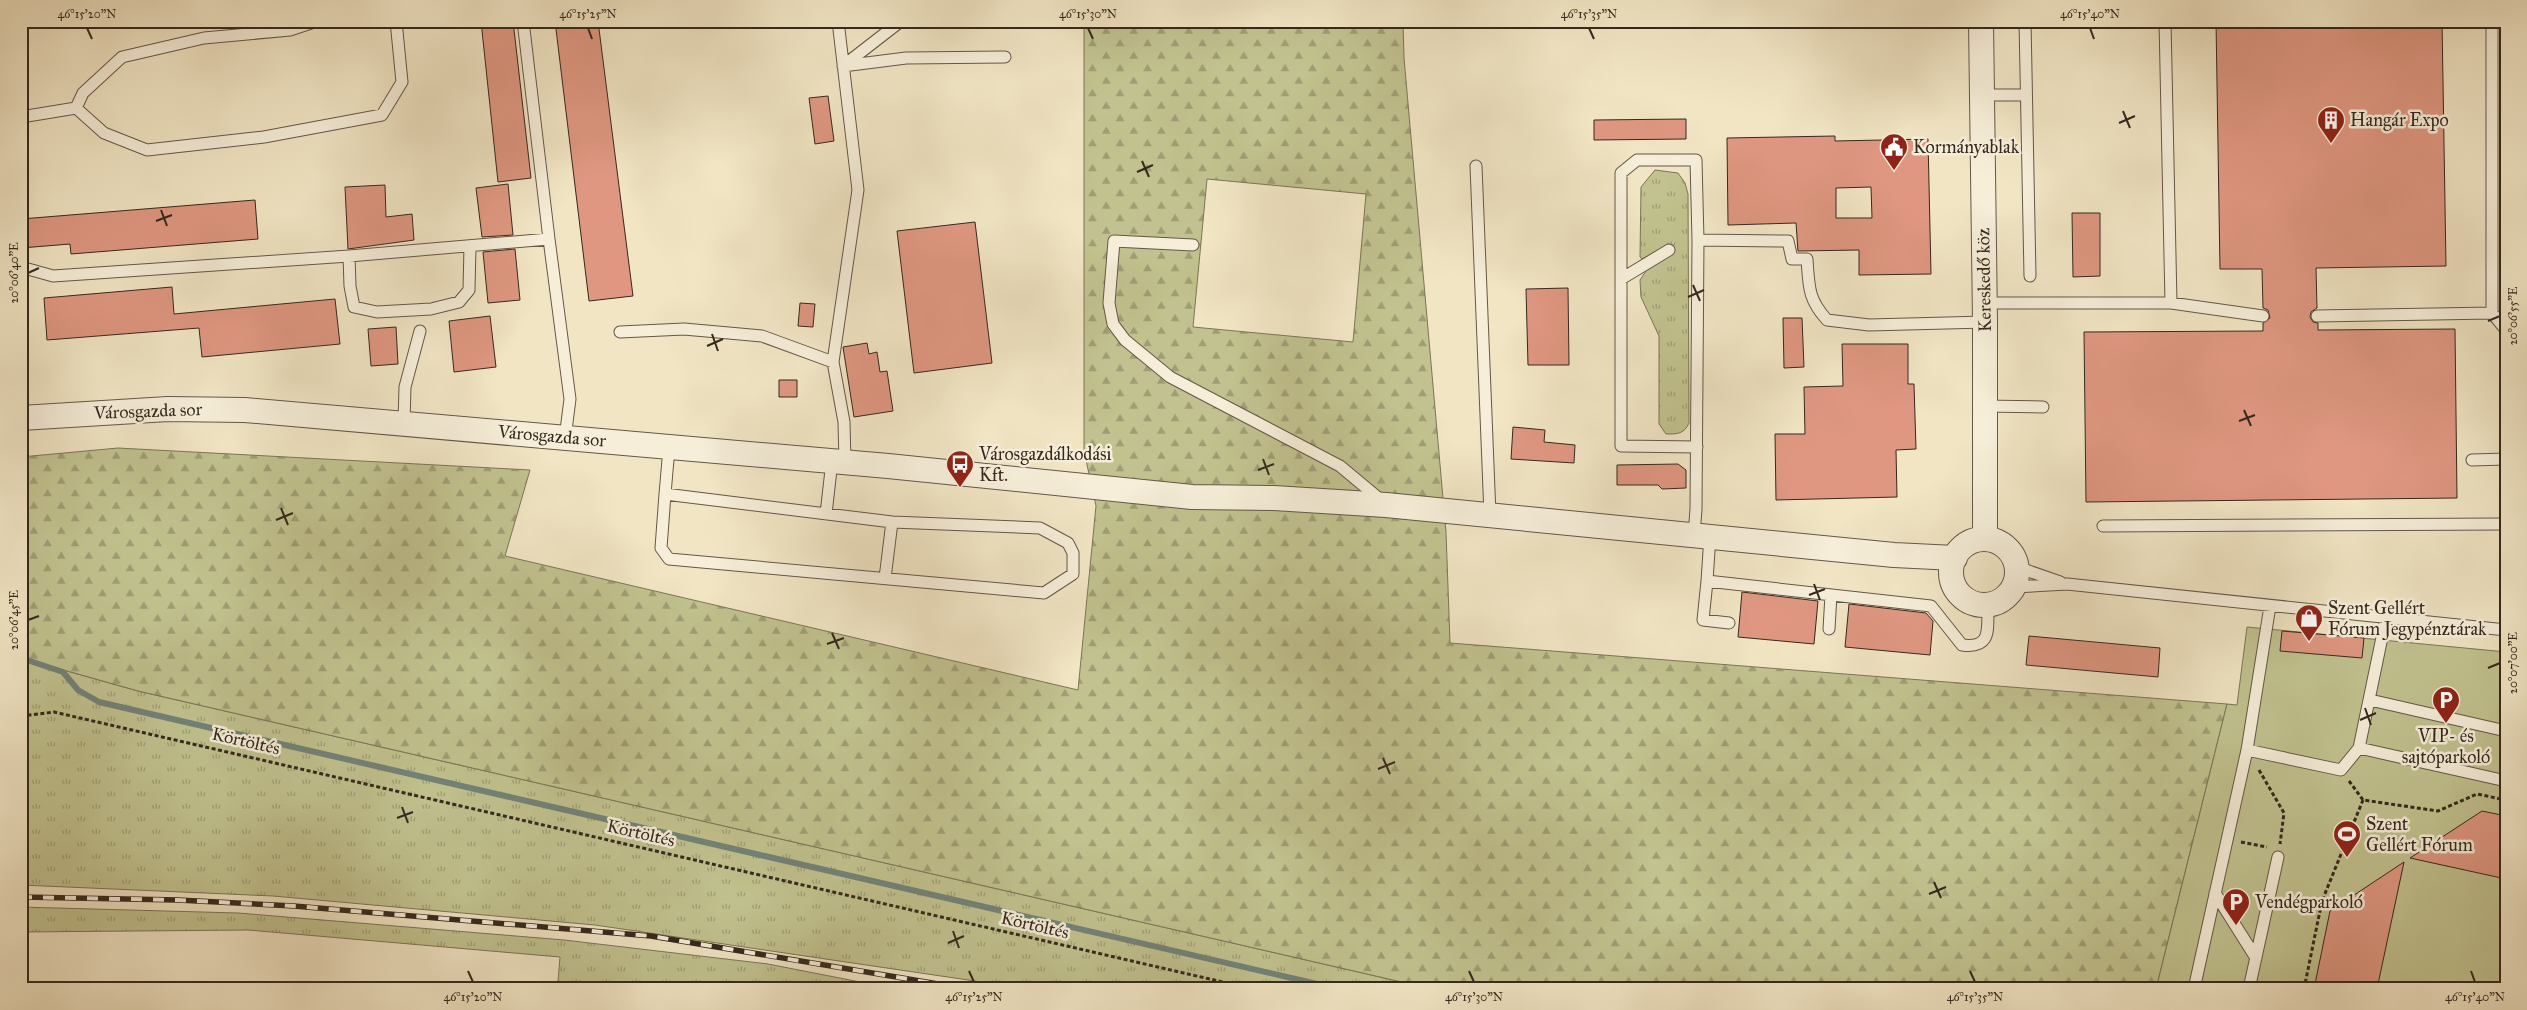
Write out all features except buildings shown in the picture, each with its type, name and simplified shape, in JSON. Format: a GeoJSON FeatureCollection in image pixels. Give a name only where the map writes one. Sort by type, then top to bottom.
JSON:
{"type":"FeatureCollection","features":[{"type":"Feature","properties":{"kind":"street","name":"Kereskedő köz"},"geometry":{"type":"LineString","coordinates":[[1981,21],[1985,313],[1985,539]]}},
{"type":"Feature","properties":{"kind":"street","name":"Városgazda sor"},"geometry":{"type":"LineString","coordinates":[[21,418],[168,409],[245,410],[404,422],[1192,497],[1274,498],[1386,505],[1894,555],[1953,567]]}},
{"type":"Feature","properties":{"kind":"street"},"geometry":{"type":"LineString","coordinates":[[1985,539],[2000,543],[2011,553],[2015,577],[2007,596],[1988,605],[1975,604],[1964,598],[1956,588],[1953,567],[1967,544],[1985,539]]}},
{"type":"Feature","properties":{"kind":"lane"},"geometry":{"type":"LineString","coordinates":[[76,108],[83,93],[122,57],[204,38],[290,30],[317,21]]}},
{"type":"Feature","properties":{"kind":"lane"},"geometry":{"type":"LineString","coordinates":[[76,108],[104,133],[147,150],[264,137],[382,116],[402,82],[396,21]]}},
{"type":"Feature","properties":{"kind":"lane"},"geometry":{"type":"LineString","coordinates":[[523,21],[548,239],[570,399],[566,438]]}},
{"type":"Feature","properties":{"kind":"lane"},"geometry":{"type":"LineString","coordinates":[[826,514],[838,462],[844,422],[833,362],[858,190],[838,21]]}},
{"type":"Feature","properties":{"kind":"lane"},"geometry":{"type":"LineString","coordinates":[[843,66],[901,21]]}},
{"type":"Feature","properties":{"kind":"lane"},"geometry":{"type":"LineString","coordinates":[[2025,21],[2030,276]]}},
{"type":"Feature","properties":{"kind":"lane"},"geometry":{"type":"LineString","coordinates":[[2165,21],[2171,303]]}},
{"type":"Feature","properties":{"kind":"lane"},"geometry":{"type":"LineString","coordinates":[[2492,21],[2492,313],[2506,330]]}},
{"type":"Feature","properties":{"kind":"lane"},"geometry":{"type":"LineString","coordinates":[[843,66],[906,58],[1005,57]]}},
{"type":"Feature","properties":{"kind":"lane"},"geometry":{"type":"LineString","coordinates":[[1982,95],[2026,95]]}},
{"type":"Feature","properties":{"kind":"lane"},"geometry":{"type":"LineString","coordinates":[[21,117],[76,108]]}},
{"type":"Feature","properties":{"kind":"lane"},"geometry":{"type":"LineString","coordinates":[[1697,447],[1621,446],[1621,173],[1637,160],[1696,160],[1698,240],[1697,447],[1702,536],[1707,581],[1703,620],[1729,623]]}},
{"type":"Feature","properties":{"kind":"lane"},"geometry":{"type":"LineString","coordinates":[[1476,166],[1490,515]]}},
{"type":"Feature","properties":{"kind":"lane"},"geometry":{"type":"LineString","coordinates":[[21,267],[53,276],[349,256],[548,239]]}},
{"type":"Feature","properties":{"kind":"lane"},"geometry":{"type":"LineString","coordinates":[[1698,240],[1788,241],[1792,259],[1807,259],[1809,294],[1816,308],[1827,320],[1869,325],[1985,313],[2171,303],[2263,316]]}},
{"type":"Feature","properties":{"kind":"lane"},"geometry":{"type":"LineString","coordinates":[[1194,245],[1114,241],[1109,303],[1113,324],[1125,340],[1170,377],[1340,466],[1386,505]]}},
{"type":"Feature","properties":{"kind":"lane"},"geometry":{"type":"LineString","coordinates":[[349,256],[350,286],[354,307],[377,312],[431,309],[459,302],[469,290],[470,246]]}},
{"type":"Feature","properties":{"kind":"lane"},"geometry":{"type":"LineString","coordinates":[[1621,279],[1669,250]]}},
{"type":"Feature","properties":{"kind":"lane"},"geometry":{"type":"LineString","coordinates":[[2317,316],[2492,313]]}},
{"type":"Feature","properties":{"kind":"lane"},"geometry":{"type":"LineString","coordinates":[[620,332],[684,329],[762,336],[833,362]]}},
{"type":"Feature","properties":{"kind":"lane"},"geometry":{"type":"LineString","coordinates":[[404,422],[405,387],[420,331]]}},
{"type":"Feature","properties":{"kind":"lane"},"geometry":{"type":"LineString","coordinates":[[1984,406],[2043,406]]}},
{"type":"Feature","properties":{"kind":"lane"},"geometry":{"type":"LineString","coordinates":[[665,494],[892,522],[1040,528],[1068,543],[1073,553],[1073,574],[1044,593],[669,559],[661,548],[665,494],[669,448]]}},
{"type":"Feature","properties":{"kind":"lane"},"geometry":{"type":"LineString","coordinates":[[2472,460],[2506,459]]}},
{"type":"Feature","properties":{"kind":"lane"},"geometry":{"type":"LineString","coordinates":[[886,578],[892,522]]}},
{"type":"Feature","properties":{"kind":"lane"},"geometry":{"type":"LineString","coordinates":[[2103,526],[2506,524]]}},
{"type":"Feature","properties":{"kind":"lane"},"geometry":{"type":"LineString","coordinates":[[2015,577],[2066,584]]}},
{"type":"Feature","properties":{"kind":"lane"},"geometry":{"type":"LineString","coordinates":[[2015,577],[2506,630]]}},
{"type":"Feature","properties":{"kind":"lane"},"geometry":{"type":"LineString","coordinates":[[1707,581],[1931,606],[1962,645],[1975,646],[1981,644],[1986,636],[1988,605]]}},
{"type":"Feature","properties":{"kind":"lane"},"geometry":{"type":"LineString","coordinates":[[1829,629],[1831,595]]}},
{"type":"Feature","properties":{"kind":"lane"},"geometry":{"type":"LineString","coordinates":[[2194,989],[2247,750],[2270,606]]}},
{"type":"Feature","properties":{"kind":"lane"},"geometry":{"type":"LineString","coordinates":[[2247,750],[2341,770],[2359,748],[2386,618]]}},
{"type":"Feature","properties":{"kind":"lane"},"geometry":{"type":"LineString","coordinates":[[2370,700],[2506,731]]}},
{"type":"Feature","properties":{"kind":"lane"},"geometry":{"type":"LineString","coordinates":[[2359,748],[2506,781]]}},
{"type":"Feature","properties":{"kind":"lane"},"geometry":{"type":"LineString","coordinates":[[2249,989],[2279,854]]}},
{"type":"Feature","properties":{"kind":"lane"},"geometry":{"type":"LineString","coordinates":[[2215,893],[2256,958]]}},
{"type":"Feature","properties":{"kind":"path","name":"Körtöltés"},"geometry":{"type":"LineString","coordinates":[[21,716],[54,712],[82,718],[1253,989]]}},
{"type":"Feature","properties":{"kind":"path"},"geometry":{"type":"LineString","coordinates":[[2227,840],[2279,854],[2284,813],[2247,750]]}},
{"type":"Feature","properties":{"kind":"path"},"geometry":{"type":"LineString","coordinates":[[2341,770],[2362,800],[2438,811],[2477,794],[2506,800]]}},
{"type":"Feature","properties":{"kind":"path"},"geometry":{"type":"LineString","coordinates":[[2304,989],[2322,901],[2362,800]]}},
{"type":"Feature","properties":{"kind":"green space"},"geometry":{"type":"Polygon","coordinates":[[[1084,21],[1403,21],[1404,58],[1446,532],[1450,643],[2227,704],[2156,989],[1432,989],[138,691],[21,658],[21,457],[118,448],[530,470],[505,556],[1078,690],[1096,506],[1084,451],[1084,21]],[[1207,179],[1193,327],[1353,342],[1366,194],[1207,179]]]}},
{"type":"Feature","properties":{"kind":"green space"},"geometry":{"type":"Polygon","coordinates":[[[1655,170],[1678,173],[1685,183],[1688,194],[1689,423],[1683,431],[1674,434],[1666,434],[1659,424],[1659,336],[1641,297],[1640,280],[1648,268],[1674,252],[1670,244],[1642,259],[1640,257],[1641,187],[1655,170]]]}},
{"type":"Feature","properties":{"kind":"green space","name":"Szent Gellért Fórum"},"geometry":{"type":"Polygon","coordinates":[[[2247,627],[2506,652],[2506,989],[2156,989],[2227,704],[2237,705],[2247,627]]]}},
{"type":"Feature","properties":{"kind":"green space"},"geometry":{"type":"Polygon","coordinates":[[[21,658],[138,691],[1432,989],[1029,989],[595,925],[273,896],[21,885],[21,658]]]}},
{"type":"Feature","properties":{"kind":"green space"},"geometry":{"type":"Polygon","coordinates":[[[21,907],[238,913],[564,940],[768,964],[896,989],[612,989],[558,981],[560,957],[248,930],[21,932],[21,907]]]}},
{"type":"Feature","properties":{"kind":"waterway"},"geometry":{"type":"LineString","coordinates":[[21,658],[63,672],[78,690],[99,702],[1339,989]]}},
{"type":"Feature","properties":{"kind":"railway"},"geometry":{"type":"LineString","coordinates":[[21,897],[178,900],[294,906],[651,936],[968,989]]}},
{"type":"Feature","properties":{"kind":"place","name":"Hangár Expo"},"geometry":{"type":"Point","coordinates":[2331,144]}},
{"type":"Feature","properties":{"kind":"place","name":"Kormányablak"},"geometry":{"type":"Point","coordinates":[1894,171]}},
{"type":"Feature","properties":{"kind":"place","name":"Városgazdálkodási Kft."},"geometry":{"type":"Point","coordinates":[960,488]}},
{"type":"Feature","properties":{"kind":"place","name":"Szent Gellért Fórum Jegypénztárak"},"geometry":{"type":"Point","coordinates":[2309,642]}},
{"type":"Feature","properties":{"kind":"place","name":"VIP- és sajtóparkoló"},"geometry":{"type":"Point","coordinates":[2446,724]}},
{"type":"Feature","properties":{"kind":"place","name":"Szent Gellért Fórum"},"geometry":{"type":"Point","coordinates":[2347,858]}},
{"type":"Feature","properties":{"kind":"place","name":"Vendégparkoló"},"geometry":{"type":"Point","coordinates":[2236,926]}}]}
